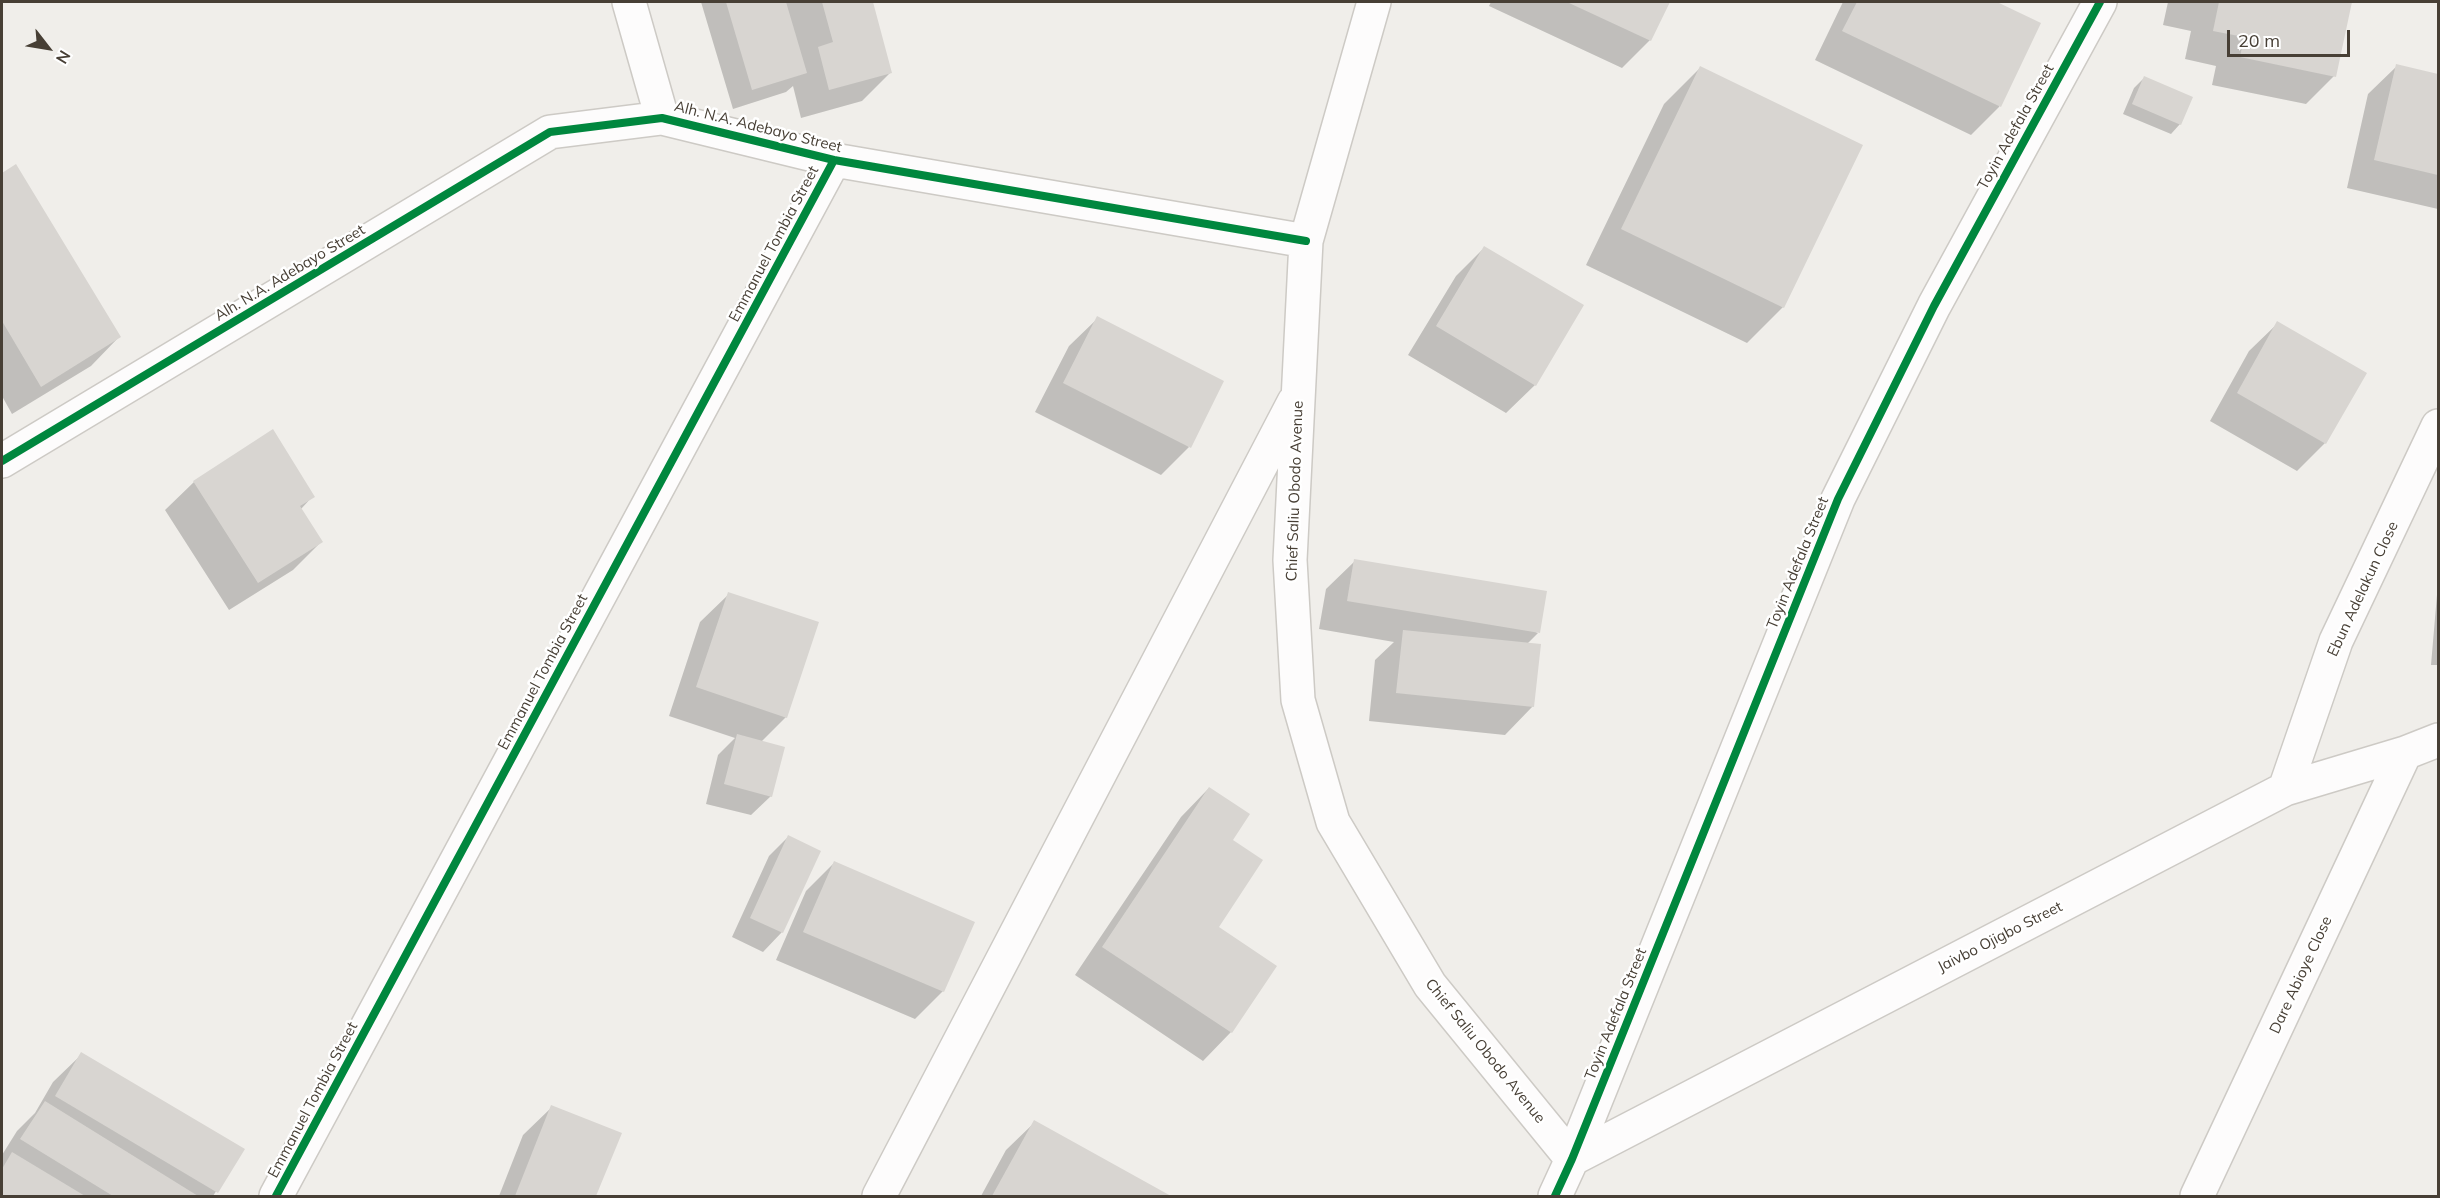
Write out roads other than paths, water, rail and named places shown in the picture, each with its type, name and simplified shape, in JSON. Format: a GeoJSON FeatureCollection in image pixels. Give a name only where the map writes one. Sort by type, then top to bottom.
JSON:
{"type":"FeatureCollection","features":[{"type":"Feature","properties":{"kind":"street"},"geometry":{"type":"LineString","coordinates":[[629,2],[662,118]]}},
{"type":"Feature","properties":{"kind":"street","name":"Chief Saliu Obodo Avenue"},"geometry":{"type":"LineString","coordinates":[[1374,2],[1306,241],[1290,560],[1298,700],[1333,822],[1430,985],[1572,1159]]}},
{"type":"Feature","properties":{"kind":"street","name":"Toyin Adefala Street"},"geometry":{"type":"LineString","coordinates":[[1555,1197],[1838,499],[1934,306],[2100,2]]}},
{"type":"Feature","properties":{"kind":"street","name":"Alh. N.A. Adebayo Street"},"geometry":{"type":"LineString","coordinates":[[2,461],[550,132],[662,118],[834,160],[1306,241]]}},
{"type":"Feature","properties":{"kind":"street","name":"Emmanuel Tombia Street"},"geometry":{"type":"LineString","coordinates":[[276,1197],[834,160]]}},
{"type":"Feature","properties":{"kind":"street"},"geometry":{"type":"LineString","coordinates":[[879,1197],[1299,393]]}},
{"type":"Feature","properties":{"kind":"street","name":"Ebun Adelakun Close"},"geometry":{"type":"LineString","coordinates":[[2285,789],[2336,641],[2439,426]]}},
{"type":"Feature","properties":{"kind":"street","name":"Jaivbo Ojigbo Street"},"geometry":{"type":"LineString","coordinates":[[1572,1159],[2285,789],[2405,753],[2439,740]]}},
{"type":"Feature","properties":{"kind":"street","name":"Dare Abioye Close"},"geometry":{"type":"LineString","coordinates":[[2196,1197],[2405,753]]}}]}
